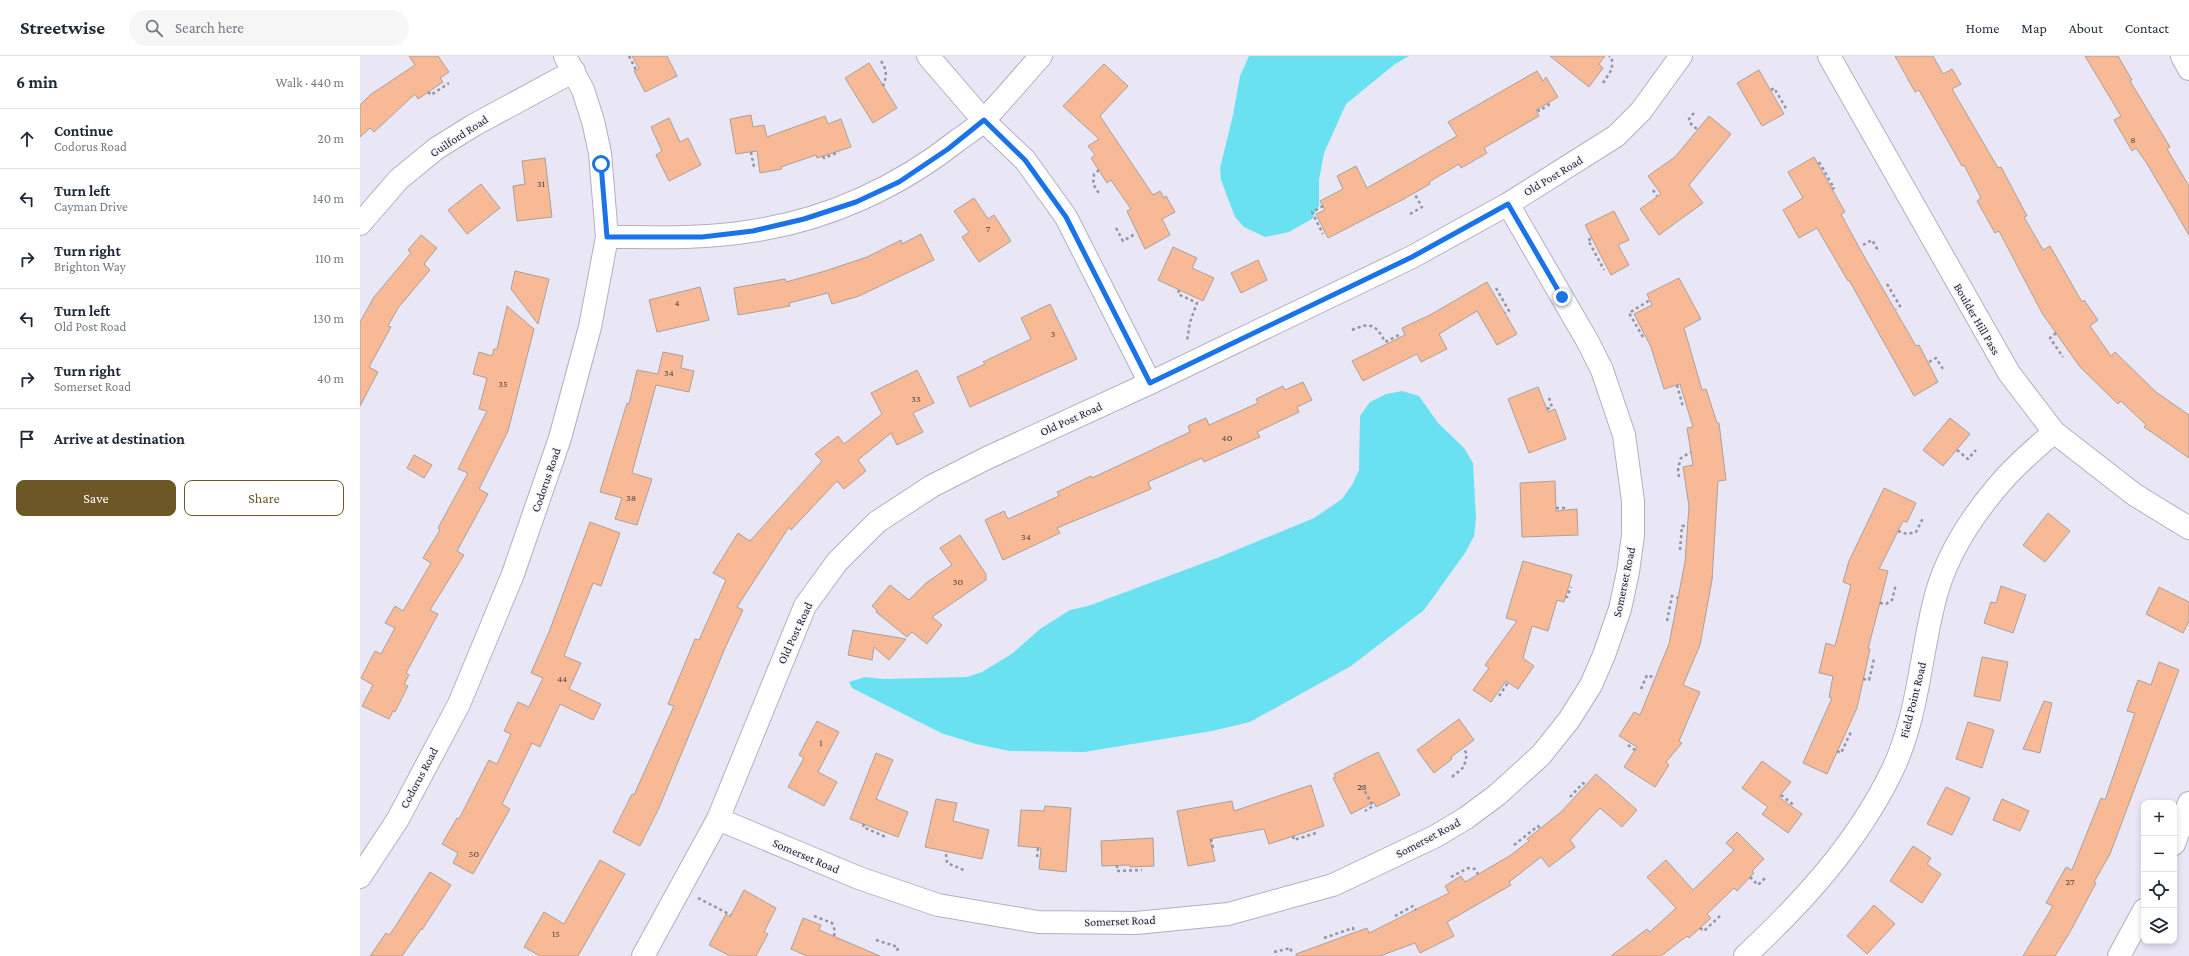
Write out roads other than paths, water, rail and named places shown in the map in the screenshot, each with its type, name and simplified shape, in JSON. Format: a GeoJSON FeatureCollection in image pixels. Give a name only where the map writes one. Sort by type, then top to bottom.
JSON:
{"type":"FeatureCollection","features":[{"type":"Feature","properties":{"kind":"street"},"geometry":{"type":"LineString","coordinates":[[928,56],[984,120],[1025,160],[1066,217],[1150,383]]}},
{"type":"Feature","properties":{"kind":"street"},"geometry":{"type":"LineString","coordinates":[[607,237],[702,237],[753,231],[804,219],[856,202],[899,182],[948,149],[984,120],[1041,56]]}},
{"type":"Feature","properties":{"kind":"street","name":"Old Post Road"},"geometry":{"type":"LineString","coordinates":[[643,956],[718,819],[805,606],[837,562],[877,522],[932,486],[987,458],[1150,383],[1412,257],[1508,204],[1616,136],[1641,111],[1680,56]]}},
{"type":"Feature","properties":{"kind":"street","name":"Boulder Hill Pass"},"geometry":{"type":"LineString","coordinates":[[1829,56],[2008,373],[2054,432],[2135,495],[2189,528]]}},
{"type":"Feature","properties":{"kind":"street"},"geometry":{"type":"LineString","coordinates":[[2182,56],[2189,69]]}},
{"type":"Feature","properties":{"kind":"street","name":"Guilford Road"},"geometry":{"type":"LineString","coordinates":[[360,224],[399,179],[437,148],[570,63]]}},
{"type":"Feature","properties":{"kind":"street","name":"Codorus Road"},"geometry":{"type":"LineString","coordinates":[[360,877],[398,819],[459,704],[513,574],[560,438],[590,328],[607,237],[600,153],[593,121],[570,63]]}},
{"type":"Feature","properties":{"kind":"street","name":"Somerset Road"},"geometry":{"type":"LineString","coordinates":[[718,819],[859,878],[938,905],[1038,922],[1136,923],[1228,914],[1333,884],[1436,836],[1466,818],[1497,795],[1541,755],[1569,720],[1591,685],[1604,655],[1620,609],[1628,572],[1633,535],[1633,501],[1624,435],[1602,370],[1588,342],[1508,204]]}},
{"type":"Feature","properties":{"kind":"street","name":"Field Point Road"},"geometry":{"type":"LineString","coordinates":[[1745,956],[1814,887],[1837,858],[1866,816],[1892,770],[1909,723],[1920,679],[1933,606],[1942,576],[1972,519],[2005,478],[2054,432]]}},
{"type":"Feature","properties":{"kind":"street"},"geometry":{"type":"LineString","coordinates":[[2177,836],[2189,803]]}},
{"type":"Feature","properties":{"kind":"street"},"geometry":{"type":"LineString","coordinates":[[2119,956],[2141,916]]}},
{"type":"Feature","properties":{"kind":"water"},"geometry":{"type":"Polygon","coordinates":[[[1249,56],[1409,56],[1395,64],[1346,104],[1324,153],[1319,180],[1319,205],[1312,219],[1289,232],[1265,237],[1244,227],[1235,217],[1221,180],[1220,168],[1233,115],[1240,76],[1249,56]]]}},
{"type":"Feature","properties":{"kind":"water"},"geometry":{"type":"Polygon","coordinates":[[[1402,391],[1419,396],[1438,423],[1464,448],[1473,463],[1476,518],[1474,536],[1465,553],[1424,610],[1351,666],[1250,722],[1212,731],[1084,752],[1010,751],[976,744],[941,733],[852,688],[849,682],[865,677],[883,679],[967,677],[982,672],[1013,653],[1040,629],[1070,610],[1088,606],[1217,558],[1314,518],[1342,499],[1352,485],[1359,470],[1360,416],[1370,402],[1386,394],[1402,391]]]}}]}
